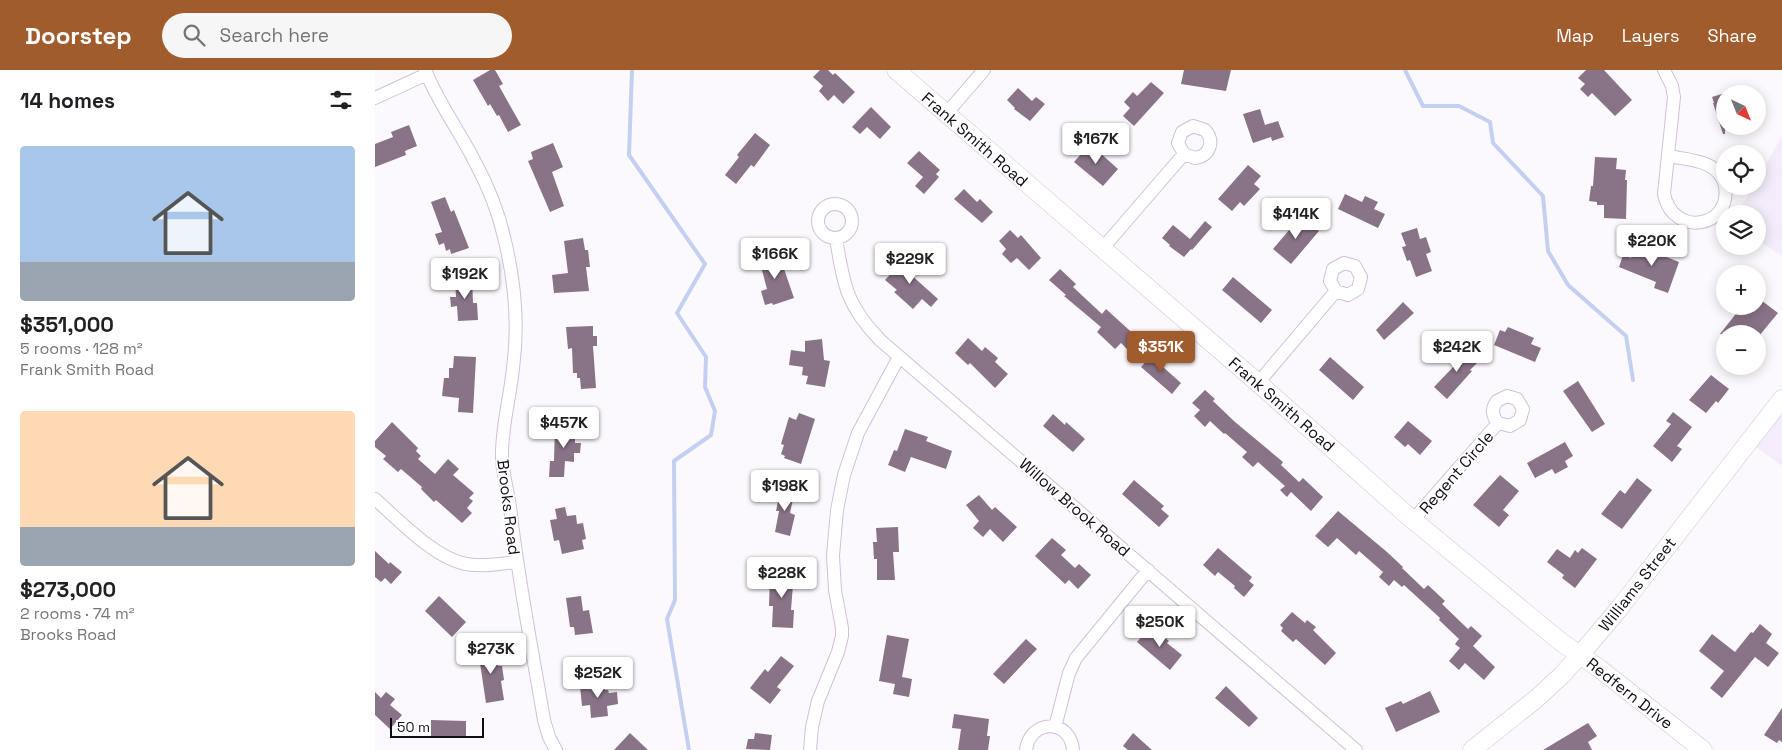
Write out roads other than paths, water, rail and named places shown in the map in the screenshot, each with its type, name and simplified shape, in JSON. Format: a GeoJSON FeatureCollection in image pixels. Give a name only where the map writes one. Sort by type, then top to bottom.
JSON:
{"type":"FeatureCollection","features":[{"type":"Feature","properties":{"kind":"street","name":"Frank Smith Road"},"geometry":{"type":"LineString","coordinates":[[896,70],[1258,383],[1413,520],[1561,642],[1580,655]]}},
{"type":"Feature","properties":{"kind":"street"},"geometry":{"type":"LineString","coordinates":[[946,114],[984,70]]}},
{"type":"Feature","properties":{"kind":"street"},"geometry":{"type":"LineString","coordinates":[[1664,70],[1672,86],[1674,97],[1664,194],[1669,209],[1681,220],[1696,223],[1711,218],[1722,207],[1725,195]]}},
{"type":"Feature","properties":{"kind":"street"},"geometry":{"type":"LineString","coordinates":[[375,98],[426,72]]}},
{"type":"Feature","properties":{"kind":"street","name":"Brooks Road"},"geometry":{"type":"LineString","coordinates":[[426,72],[489,190],[500,222],[511,268],[516,301],[516,342],[504,423],[502,448],[504,474],[516,562],[545,720],[549,736],[556,750]]}},
{"type":"Feature","properties":{"kind":"street"},"geometry":{"type":"LineString","coordinates":[[1102,248],[1184,154]]}},
{"type":"Feature","properties":{"kind":"street"},"geometry":{"type":"LineString","coordinates":[[1668,156],[1709,165],[1716,171]]}},
{"type":"Feature","properties":{"kind":"street","name":"Willow Brook Road"},"geometry":{"type":"LineString","coordinates":[[836,239],[844,281],[852,305],[871,331],[1356,750]]}},
{"type":"Feature","properties":{"kind":"street"},"geometry":{"type":"LineString","coordinates":[[1258,383],[1336,291]]}},
{"type":"Feature","properties":{"kind":"street"},"geometry":{"type":"LineString","coordinates":[[810,750],[812,726],[818,701],[838,652],[843,628],[835,590],[833,556],[837,510],[842,484],[859,433],[899,357]]}},
{"type":"Feature","properties":{"kind":"street","name":"Williams Street"},"geometry":{"type":"LineString","coordinates":[[1472,750],[1536,699],[1580,655],[1782,399]]}},
{"type":"Feature","properties":{"kind":"street","name":"Regent Circle"},"geometry":{"type":"LineString","coordinates":[[1413,520],[1499,423]]}},
{"type":"Feature","properties":{"kind":"street"},"geometry":{"type":"LineString","coordinates":[[375,499],[434,550],[449,558],[473,564],[516,562]]}},
{"type":"Feature","properties":{"kind":"street"},"geometry":{"type":"LineString","coordinates":[[1055,727],[1069,673],[1076,658],[1147,570]]}},
{"type":"Feature","properties":{"kind":"street","name":"Redfern Drive"},"geometry":{"type":"LineString","coordinates":[[1580,655],[1703,750]]}},
{"type":"Feature","properties":{"kind":"street"},"geometry":{"type":"LineString","coordinates":[[1026,750],[1029,738],[1037,730],[1049,726],[1061,729],[1070,737],[1073,750]]}},
{"type":"Feature","properties":{"kind":"waterway"},"geometry":{"type":"LineString","coordinates":[[632,70],[629,155],[705,264],[677,313],[706,357],[705,387],[715,411],[711,435],[674,461],[675,600],[667,619],[689,750]]}},
{"type":"Feature","properties":{"kind":"waterway"},"geometry":{"type":"LineString","coordinates":[[1405,70],[1423,106],[1459,106],[1490,122],[1493,143],[1543,196],[1548,251],[1568,285],[1626,336],[1633,380]]}}]}
